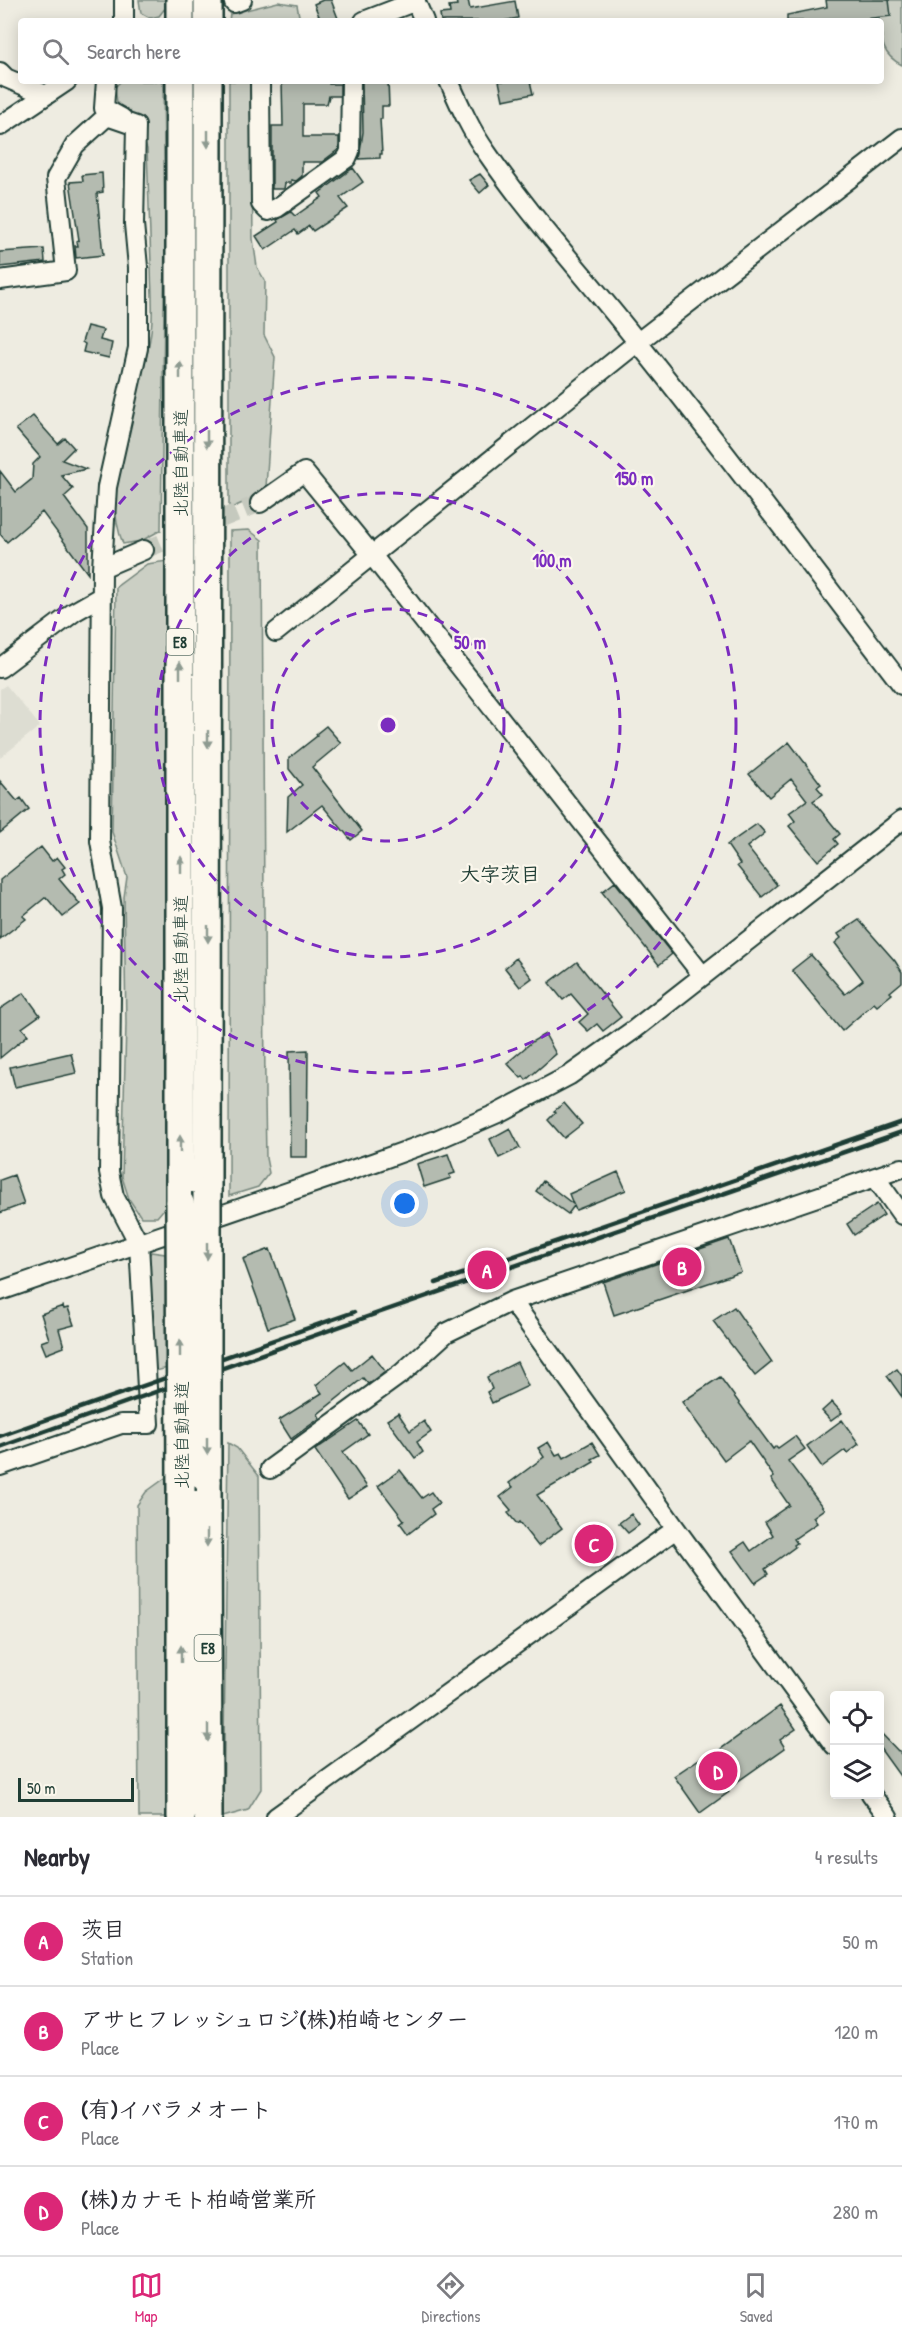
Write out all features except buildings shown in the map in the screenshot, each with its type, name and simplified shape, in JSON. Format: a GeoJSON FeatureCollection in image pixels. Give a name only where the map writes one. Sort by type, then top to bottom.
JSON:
{"type":"FeatureCollection","features":[{"type":"Feature","properties":{"kind":"highway"},"geometry":{"type":"LineString","coordinates":[[180,0],[180,18]]}},
{"type":"Feature","properties":{"kind":"highway"},"geometry":{"type":"LineString","coordinates":[[208,0],[208,18]]}},
{"type":"Feature","properties":{"kind":"highway","name":"北陸自動車道"},"geometry":{"type":"LineString","coordinates":[[180,84],[181,1817]]}},
{"type":"Feature","properties":{"kind":"highway","name":"北陸自動車道"},"geometry":{"type":"LineString","coordinates":[[208,84],[208,1817]]}},
{"type":"Feature","properties":{"kind":"street"},"geometry":{"type":"LineString","coordinates":[[124,0],[124,18]]}},
{"type":"Feature","properties":{"kind":"street"},"geometry":{"type":"LineString","coordinates":[[371,18],[416,0],[423,18]]}},
{"type":"Feature","properties":{"kind":"street"},"geometry":{"type":"LineString","coordinates":[[0,72],[6,78],[18,83]]}},
{"type":"Feature","properties":{"kind":"street"},"geometry":{"type":"LineString","coordinates":[[20,84],[46,95]]}},
{"type":"Feature","properties":{"kind":"street"},"geometry":{"type":"LineString","coordinates":[[0,126],[62,84]]}},
{"type":"Feature","properties":{"kind":"street"},"geometry":{"type":"LineString","coordinates":[[106,84],[104,108],[136,126]]}},
{"type":"Feature","properties":{"kind":"street"},"geometry":{"type":"LineString","coordinates":[[260,84],[261,204],[268,211],[277,208],[347,158],[350,151],[351,84]]}},
{"type":"Feature","properties":{"kind":"street"},"geometry":{"type":"LineString","coordinates":[[450,84],[462,111],[486,152],[541,225],[638,342],[790,535],[902,685]]}},
{"type":"Feature","properties":{"kind":"street"},"geometry":{"type":"LineString","coordinates":[[0,280],[66,271],[56,178],[75,145],[107,116],[136,126]]}},
{"type":"Feature","properties":{"kind":"street"},"geometry":{"type":"LineString","coordinates":[[0,1466],[121,1424],[149,1424],[140,1244],[114,1196],[109,1172],[112,908],[100,841],[102,567],[107,487],[138,348],[138,267],[134,224],[136,126]]}},
{"type":"Feature","properties":{"kind":"street"},"geometry":{"type":"LineString","coordinates":[[276,632],[638,342],[902,138]]}},
{"type":"Feature","properties":{"kind":"street"},"geometry":{"type":"LineString","coordinates":[[260,503],[304,472],[703,976]]}},
{"type":"Feature","properties":{"kind":"street"},"geometry":{"type":"LineString","coordinates":[[102,567],[144,550]]}},
{"type":"Feature","properties":{"kind":"street"},"geometry":{"type":"LineString","coordinates":[[0,668],[74,612],[102,597]]}},
{"type":"Feature","properties":{"kind":"street"},"geometry":{"type":"LineString","coordinates":[[0,1291],[436,1140],[498,1113],[570,1075],[635,1029],[902,820]]}},
{"type":"Feature","properties":{"kind":"street"},"geometry":{"type":"LineString","coordinates":[[270,1469],[326,1431],[402,1373],[446,1333],[512,1301],[902,1168]]}},
{"type":"Feature","properties":{"kind":"street"},"geometry":{"type":"LineString","coordinates":[[875,1177],[902,1215]]}},
{"type":"Feature","properties":{"kind":"street"},"geometry":{"type":"LineString","coordinates":[[512,1301],[675,1529],[830,1740]]}},
{"type":"Feature","properties":{"kind":"street"},"geometry":{"type":"LineString","coordinates":[[276,1817],[675,1529]]}},
{"type":"Feature","properties":{"kind":"street"},"geometry":{"type":"LineString","coordinates":[[875,1799],[888,1817]]}},
{"type":"Feature","properties":{"kind":"shaded area"},"geometry":{"type":"Polygon","coordinates":[[[139,0],[166,0],[166,7],[159,16],[150,18],[141,13],[139,0]]]}},
{"type":"Feature","properties":{"kind":"shaded area"},"geometry":{"type":"Polygon","coordinates":[[[873,0],[902,0],[902,65],[890,57],[884,47],[884,18],[874,18],[873,0]]]}},
{"type":"Feature","properties":{"kind":"shaded area"},"geometry":{"type":"Polygon","coordinates":[[[278,2],[297,5],[299,18],[229,18],[230,14],[278,2]]]}},
{"type":"Feature","properties":{"kind":"shaded area"},"geometry":{"type":"Polygon","coordinates":[[[118,84],[163,84],[165,234],[161,530],[141,541],[123,544],[116,516],[115,487],[118,459],[142,376],[152,320],[152,306],[147,149],[137,126],[117,102],[115,87],[118,84]]]}},
{"type":"Feature","properties":{"kind":"shaded area"},"geometry":{"type":"Polygon","coordinates":[[[229,84],[251,84],[253,239],[257,267],[265,281],[264,335],[275,357],[266,487],[256,497],[229,509],[229,84]]]}},
{"type":"Feature","properties":{"kind":"shaded area"},"geometry":{"type":"Polygon","coordinates":[[[249,530],[262,540],[265,1099],[266,1158],[269,1173],[258,1187],[229,1196],[230,531],[249,530]]]}},
{"type":"Feature","properties":{"kind":"shaded area"},"geometry":{"type":"Polygon","coordinates":[[[167,561],[168,1204],[157,1217],[141,1217],[129,1199],[122,1177],[126,1024],[124,897],[127,877],[112,832],[116,587],[147,564],[167,561]]]}},
{"type":"Feature","properties":{"kind":"shaded area"},"geometry":{"type":"Polygon","coordinates":[[[6,685],[40,726],[0,758],[0,689],[6,685]]]}},
{"type":"Feature","properties":{"kind":"shaded area"},"geometry":{"type":"Polygon","coordinates":[[[151,1252],[165,1254],[168,1368],[147,1373],[146,1262],[151,1252]]]}},
{"type":"Feature","properties":{"kind":"shaded area"},"geometry":{"type":"Polygon","coordinates":[[[228,1443],[237,1448],[259,1476],[261,1789],[248,1810],[223,1817],[228,1443]]]}},
{"type":"Feature","properties":{"kind":"shaded area"},"geometry":{"type":"Polygon","coordinates":[[[168,1476],[167,1817],[139,1817],[137,1505],[146,1492],[168,1476]]]}},
{"type":"Feature","properties":{"kind":"tunnel"},"geometry":{"type":"LineString","coordinates":[[144,550],[260,503]]}},
{"type":"Feature","properties":{"kind":"railway"},"geometry":{"type":"LineString","coordinates":[[436,1283],[902,1122]]}},
{"type":"Feature","properties":{"kind":"railway"},"geometry":{"type":"LineString","coordinates":[[0,1447],[378,1313],[902,1132]]}},
{"type":"Feature","properties":{"kind":"railway"},"geometry":{"type":"LineString","coordinates":[[0,1436],[354,1312]]}},
{"type":"Feature","properties":{"kind":"place","name":"アサヒフレッシュロジ(株)柏崎センター"},"geometry":{"type":"Point","coordinates":[682,1267]}},
{"type":"Feature","properties":{"kind":"place","name":"茨目"},"geometry":{"type":"Point","coordinates":[487,1270]}},
{"type":"Feature","properties":{"kind":"place","name":"(有)イバラメオート"},"geometry":{"type":"Point","coordinates":[594,1544]}},
{"type":"Feature","properties":{"kind":"place","name":"(株)カナモト柏崎営業所"},"geometry":{"type":"Point","coordinates":[718,1771]}},
{"type":"Feature","properties":{"kind":"district","name":"大字茨目"},"geometry":{"type":"Point","coordinates":[500,873]}}]}
